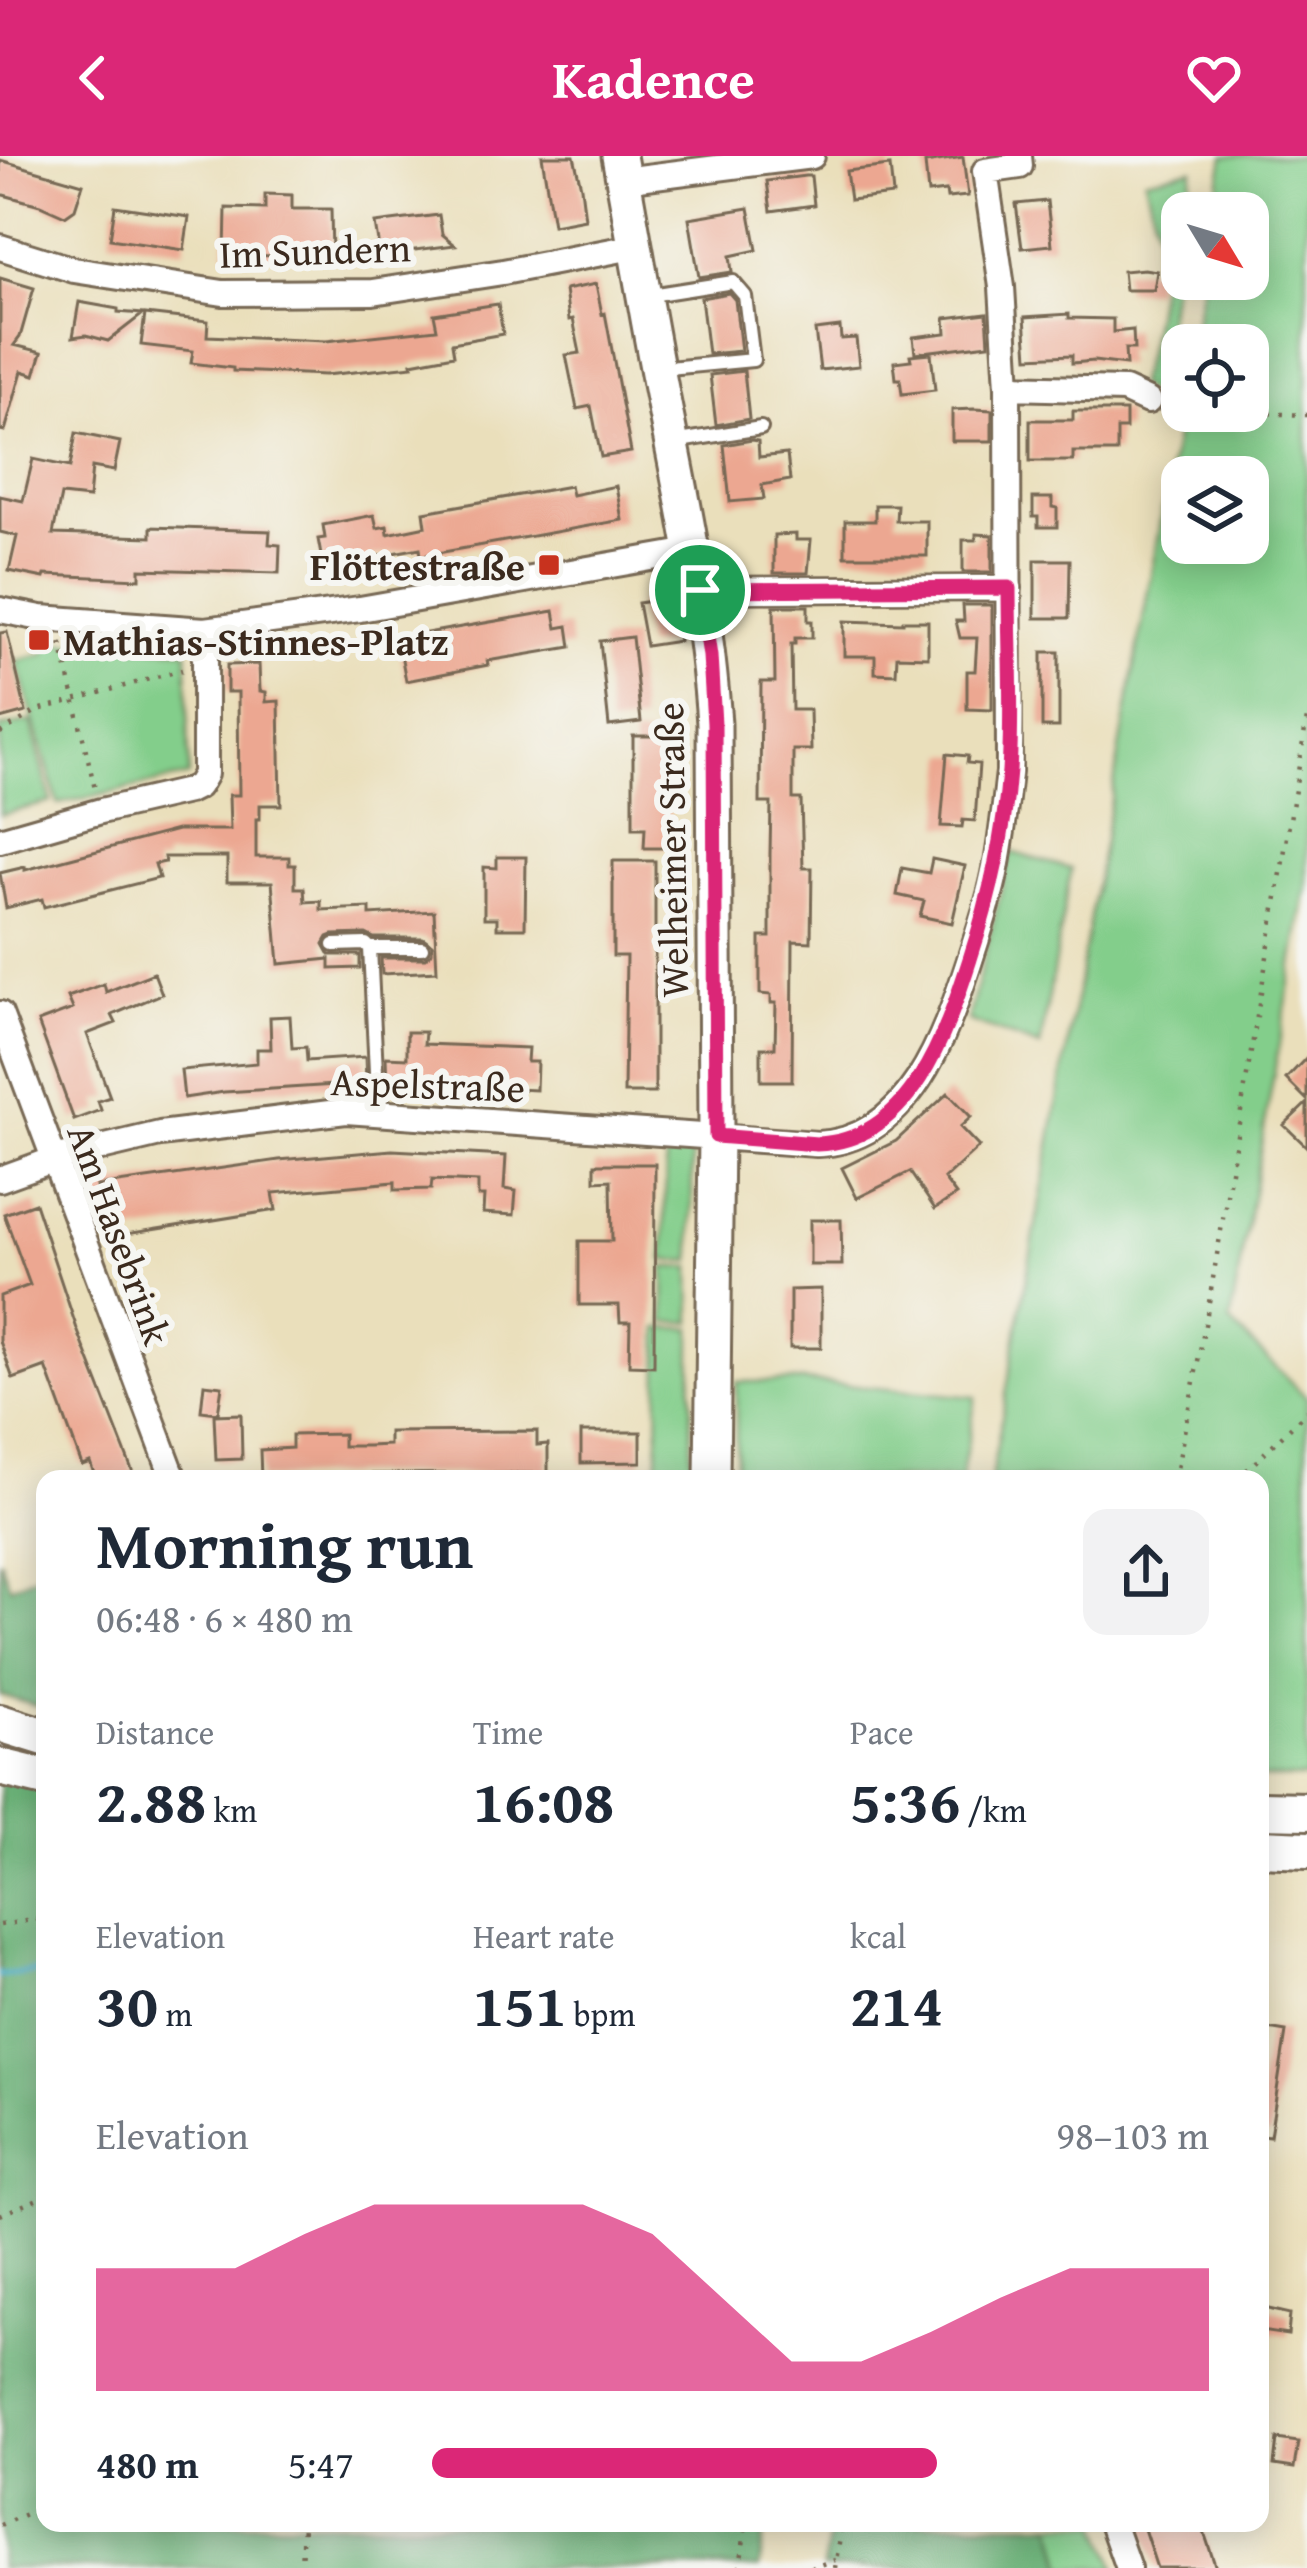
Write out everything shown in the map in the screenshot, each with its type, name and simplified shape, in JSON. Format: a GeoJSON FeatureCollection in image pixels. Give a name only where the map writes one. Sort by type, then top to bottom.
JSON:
{"type":"FeatureCollection","features":[{"type":"Feature","properties":{"kind":"main road"},"geometry":{"type":"LineString","coordinates":[[0,1723],[36,1734]]}},
{"type":"Feature","properties":{"kind":"main road"},"geometry":{"type":"LineString","coordinates":[[0,1767],[36,1776]]}},
{"type":"Feature","properties":{"kind":"main road"},"geometry":{"type":"LineString","coordinates":[[1269,1810],[1307,1811]]}},
{"type":"Feature","properties":{"kind":"main road"},"geometry":{"type":"LineString","coordinates":[[1269,1848],[1307,1850]]}},
{"type":"Feature","properties":{"kind":"street"},"geometry":{"type":"LineString","coordinates":[[621,168],[812,156]]}},
{"type":"Feature","properties":{"kind":"street"},"geometry":{"type":"LineString","coordinates":[[984,164],[1020,166],[1019,156]]}},
{"type":"Feature","properties":{"kind":"street","name":"Aspelstraße"},"geometry":{"type":"LineString","coordinates":[[0,1179],[55,1159],[160,1134],[346,1111],[834,1144],[896,1107],[932,1060],[950,1021],[995,874],[1009,772],[1008,387],[1002,287],[984,164]]}},
{"type":"Feature","properties":{"kind":"street","name":"Welheimer Straße"},"geometry":{"type":"LineString","coordinates":[[621,168],[710,656],[716,1136],[712,1470]]}},
{"type":"Feature","properties":{"kind":"street","name":"Im Sundern"},"geometry":{"type":"LineString","coordinates":[[0,247],[74,269],[244,293],[373,292],[633,247]]}},
{"type":"Feature","properties":{"kind":"street"},"geometry":{"type":"LineString","coordinates":[[1008,387],[1124,390],[1148,401]]}},
{"type":"Feature","properties":{"kind":"street"},"geometry":{"type":"LineString","coordinates":[[0,610],[56,620],[205,630],[360,609],[692,551]]}},
{"type":"Feature","properties":{"kind":"street"},"geometry":{"type":"LineString","coordinates":[[700,590],[1009,588]]}},
{"type":"Feature","properties":{"kind":"street"},"geometry":{"type":"LineString","coordinates":[[0,839],[188,791],[204,779],[205,630]]}},
{"type":"Feature","properties":{"kind":"street","name":"Am Hasebrink"},"geometry":{"type":"LineString","coordinates":[[0,1014],[170,1470]]}},
{"type":"Feature","properties":{"kind":"street"},"geometry":{"type":"LineString","coordinates":[[1115,2532],[1128,2568]]}},
{"type":"Feature","properties":{"kind":"lane"},"geometry":{"type":"LineString","coordinates":[[643,296],[733,282],[745,296],[753,360],[657,369]]}},
{"type":"Feature","properties":{"kind":"lane"},"geometry":{"type":"LineString","coordinates":[[671,442],[761,428]]}},
{"type":"Feature","properties":{"kind":"lane"},"geometry":{"type":"LineString","coordinates":[[334,945],[422,948]]}},
{"type":"Feature","properties":{"kind":"lane"},"geometry":{"type":"LineString","coordinates":[[370,948],[378,1113]]}},
{"type":"Feature","properties":{"kind":"path"},"geometry":{"type":"LineString","coordinates":[[1269,413],[1307,415]]}},
{"type":"Feature","properties":{"kind":"path"},"geometry":{"type":"LineString","coordinates":[[56,620],[101,811]]}},
{"type":"Feature","properties":{"kind":"path"},"geometry":{"type":"LineString","coordinates":[[0,733],[38,710],[205,664]]}},
{"type":"Feature","properties":{"kind":"path"},"geometry":{"type":"LineString","coordinates":[[1177,1470],[1307,718]]}},
{"type":"Feature","properties":{"kind":"path"},"geometry":{"type":"LineString","coordinates":[[1247,1470],[1307,1411]]}},
{"type":"Feature","properties":{"kind":"path"},"geometry":{"type":"LineString","coordinates":[[0,1925],[36,1919]]}},
{"type":"Feature","properties":{"kind":"path"},"geometry":{"type":"LineString","coordinates":[[0,2215],[36,2200]]}},
{"type":"Feature","properties":{"kind":"path"},"geometry":{"type":"LineString","coordinates":[[0,2525],[36,2510]]}},
{"type":"Feature","properties":{"kind":"path"},"geometry":{"type":"LineString","coordinates":[[301,2568],[303,2532]]}},
{"type":"Feature","properties":{"kind":"path"},"geometry":{"type":"LineString","coordinates":[[740,2568],[745,2532]]}},
{"type":"Feature","properties":{"kind":"path"},"geometry":{"type":"LineString","coordinates":[[810,2568],[835,2564],[840,2532]]}},
{"type":"Feature","properties":{"kind":"green space"},"geometry":{"type":"Polygon","coordinates":[[[1224,156],[1307,156],[1307,886],[1230,1322],[1307,1398],[1307,1778],[1269,1778],[1269,1470],[993,1470],[1161,517],[1161,564],[1269,564],[1269,456],[1172,456],[1176,432],[1269,432],[1269,324],[1195,324],[1199,300],[1269,300],[1269,192],[1218,192],[1224,156]]]}},
{"type":"Feature","properties":{"kind":"green space"},"geometry":{"type":"Polygon","coordinates":[[[1193,169],[1189,192],[1161,192],[1161,267],[1153,265],[1158,234],[1145,179],[1193,169]]]}},
{"type":"Feature","properties":{"kind":"green space"},"geometry":{"type":"Polygon","coordinates":[[[1161,273],[1161,300],[1170,300],[1166,324],[1161,324],[1153,398],[1137,384],[1161,273]]]}},
{"type":"Feature","properties":{"kind":"green space"},"geometry":{"type":"Polygon","coordinates":[[[45,642],[187,650],[189,776],[58,804],[17,661],[46,654],[45,642]]]}},
{"type":"Feature","properties":{"kind":"green space"},"geometry":{"type":"Polygon","coordinates":[[[31,721],[51,802],[0,815],[0,728],[31,721]]]}},
{"type":"Feature","properties":{"kind":"green space"},"geometry":{"type":"Polygon","coordinates":[[[1011,852],[1071,869],[1040,1047],[968,1021],[1011,852]]]}},
{"type":"Feature","properties":{"kind":"green space"},"geometry":{"type":"Polygon","coordinates":[[[666,1149],[692,1155],[692,1261],[664,1260],[666,1149]]]}},
{"type":"Feature","properties":{"kind":"green space"},"geometry":{"type":"Polygon","coordinates":[[[665,1267],[691,1267],[692,1322],[665,1322],[665,1267]]]}},
{"type":"Feature","properties":{"kind":"green space"},"geometry":{"type":"Polygon","coordinates":[[[659,1328],[692,1328],[691,1462],[682,1470],[658,1470],[659,1328]]]}},
{"type":"Feature","properties":{"kind":"green space"},"geometry":{"type":"Polygon","coordinates":[[[802,1381],[976,1397],[963,1470],[736,1470],[736,1382],[802,1381]]]}},
{"type":"Feature","properties":{"kind":"green space"},"geometry":{"type":"Polygon","coordinates":[[[0,1559],[10,1587],[36,1575],[36,1706],[0,1695],[0,1559]]]}},
{"type":"Feature","properties":{"kind":"green space"},"geometry":{"type":"Polygon","coordinates":[[[0,1768],[36,1777],[36,2532],[765,2532],[759,2568],[0,2568],[0,1768]]]}},
{"type":"Feature","properties":{"kind":"green space"},"geometry":{"type":"Polygon","coordinates":[[[829,2532],[1055,2532],[1065,2568],[823,2568],[829,2532]]]}},
{"type":"Feature","properties":{"kind":"green space"},"geometry":{"type":"Polygon","coordinates":[[[1055,2532],[1102,2532],[1116,2568],[1065,2568],[1055,2532]]]}},
{"type":"Feature","properties":{"kind":"building"},"geometry":{"type":"Polygon","coordinates":[[[542,156],[574,156],[585,219],[553,225],[542,156]]]}},
{"type":"Feature","properties":{"kind":"building"},"geometry":{"type":"Polygon","coordinates":[[[963,157],[968,196],[928,193],[925,163],[963,157]]]}},
{"type":"Feature","properties":{"kind":"building"},"geometry":{"type":"Polygon","coordinates":[[[0,160],[83,184],[75,209],[65,216],[0,194],[0,160]]]}},
{"type":"Feature","properties":{"kind":"building"},"geometry":{"type":"Polygon","coordinates":[[[890,166],[893,195],[850,200],[846,171],[890,166]]]}},
{"type":"Feature","properties":{"kind":"building"},"geometry":{"type":"Polygon","coordinates":[[[811,176],[814,205],[771,211],[767,181],[811,176]]]}},
{"type":"Feature","properties":{"kind":"building"},"geometry":{"type":"Polygon","coordinates":[[[265,194],[292,195],[292,209],[331,209],[332,257],[225,255],[226,208],[265,209],[265,194]]]}},
{"type":"Feature","properties":{"kind":"building"},"geometry":{"type":"Polygon","coordinates":[[[1047,201],[1052,245],[1022,248],[1016,204],[1047,201]]]}},
{"type":"Feature","properties":{"kind":"building"},"geometry":{"type":"Polygon","coordinates":[[[115,206],[189,217],[184,250],[110,239],[115,206]]]}},
{"type":"Feature","properties":{"kind":"building"},"geometry":{"type":"Polygon","coordinates":[[[749,208],[757,250],[730,256],[732,272],[699,277],[689,218],[749,208]]]}},
{"type":"Feature","properties":{"kind":"building"},"geometry":{"type":"Polygon","coordinates":[[[439,215],[442,234],[455,245],[367,256],[378,242],[375,223],[439,215]]]}},
{"type":"Feature","properties":{"kind":"building"},"geometry":{"type":"Polygon","coordinates":[[[1123,271],[1157,271],[1154,290],[1125,290],[1123,271]]]}},
{"type":"Feature","properties":{"kind":"building"},"geometry":{"type":"Polygon","coordinates":[[[0,278],[34,288],[14,345],[42,352],[35,375],[22,371],[5,431],[0,430],[0,278]]]}},
{"type":"Feature","properties":{"kind":"building"},"geometry":{"type":"Polygon","coordinates":[[[596,284],[631,452],[601,457],[591,406],[577,409],[566,355],[580,353],[565,290],[596,284]]]}},
{"type":"Feature","properties":{"kind":"building"},"geometry":{"type":"Polygon","coordinates":[[[729,293],[735,300],[741,351],[708,354],[701,298],[729,293]]]}},
{"type":"Feature","properties":{"kind":"building"},"geometry":{"type":"Polygon","coordinates":[[[79,302],[143,314],[108,341],[73,337],[79,302]]]}},
{"type":"Feature","properties":{"kind":"building"},"geometry":{"type":"Polygon","coordinates":[[[498,304],[503,334],[452,343],[454,355],[413,366],[325,375],[233,371],[191,363],[193,351],[141,345],[145,314],[208,321],[207,336],[326,341],[437,329],[434,314],[498,304]]]}},
{"type":"Feature","properties":{"kind":"building"},"geometry":{"type":"Polygon","coordinates":[[[987,313],[989,344],[915,353],[913,337],[946,333],[945,318],[987,313]]]}},
{"type":"Feature","properties":{"kind":"building"},"geometry":{"type":"Polygon","coordinates":[[[1069,314],[1069,318],[1113,319],[1113,332],[1133,330],[1134,349],[1125,349],[1126,365],[1072,363],[1072,355],[1028,357],[1025,317],[1069,314]]]}},
{"type":"Feature","properties":{"kind":"building"},"geometry":{"type":"Polygon","coordinates":[[[840,327],[841,339],[856,338],[859,366],[820,370],[815,330],[840,327]]]}},
{"type":"Feature","properties":{"kind":"building"},"geometry":{"type":"Polygon","coordinates":[[[931,353],[935,390],[902,394],[894,362],[931,353]]]}},
{"type":"Feature","properties":{"kind":"building"},"geometry":{"type":"Polygon","coordinates":[[[744,371],[749,419],[716,425],[710,375],[744,371]]]}},
{"type":"Feature","properties":{"kind":"building"},"geometry":{"type":"Polygon","coordinates":[[[952,410],[992,410],[992,441],[952,441],[952,410]]]}},
{"type":"Feature","properties":{"kind":"building"},"geometry":{"type":"Polygon","coordinates":[[[1073,411],[1126,411],[1126,429],[1117,429],[1117,452],[1073,452],[1073,461],[1030,461],[1030,420],[1073,420],[1073,411]]]}},
{"type":"Feature","properties":{"kind":"building"},"geometry":{"type":"Polygon","coordinates":[[[76,433],[120,442],[114,471],[92,467],[89,498],[61,495],[53,534],[151,537],[151,527],[270,531],[269,544],[280,545],[279,573],[140,569],[140,579],[44,578],[9,571],[17,536],[0,532],[0,496],[23,501],[33,459],[70,467],[76,433]]]}},
{"type":"Feature","properties":{"kind":"building"},"geometry":{"type":"Polygon","coordinates":[[[758,441],[759,457],[787,454],[790,480],[762,485],[764,499],[730,502],[724,445],[758,441]]]}},
{"type":"Feature","properties":{"kind":"building"},"geometry":{"type":"Polygon","coordinates":[[[570,486],[572,495],[616,486],[622,520],[421,556],[420,548],[323,566],[318,539],[325,538],[323,525],[374,515],[377,528],[387,526],[388,534],[426,526],[424,512],[570,486]]]}},
{"type":"Feature","properties":{"kind":"building"},"geometry":{"type":"Polygon","coordinates":[[[1033,498],[1052,498],[1057,527],[1038,527],[1033,498]]]}},
{"type":"Feature","properties":{"kind":"building"},"geometry":{"type":"Polygon","coordinates":[[[875,505],[897,505],[896,521],[927,521],[927,556],[845,556],[845,521],[875,521],[875,505]]]}},
{"type":"Feature","properties":{"kind":"building"},"geometry":{"type":"Polygon","coordinates":[[[796,534],[796,540],[811,540],[808,573],[774,573],[774,535],[796,534]]]}},
{"type":"Feature","properties":{"kind":"building"},"geometry":{"type":"Polygon","coordinates":[[[976,534],[992,535],[992,572],[963,572],[963,540],[976,540],[976,534]]]}},
{"type":"Feature","properties":{"kind":"building"},"geometry":{"type":"Polygon","coordinates":[[[1035,560],[1070,560],[1069,618],[1035,618],[1035,560]]]}},
{"type":"Feature","properties":{"kind":"building"},"geometry":{"type":"Polygon","coordinates":[[[671,598],[679,641],[646,646],[638,603],[671,598]]]}},
{"type":"Feature","properties":{"kind":"building"},"geometry":{"type":"Polygon","coordinates":[[[963,605],[992,605],[992,710],[967,709],[967,671],[975,671],[977,638],[960,638],[956,621],[964,621],[963,605]]]}},
{"type":"Feature","properties":{"kind":"building"},"geometry":{"type":"Polygon","coordinates":[[[774,606],[808,606],[808,621],[812,621],[812,638],[795,638],[791,644],[792,710],[810,710],[811,750],[793,750],[793,799],[801,799],[803,868],[812,868],[811,942],[793,941],[792,1081],[761,1081],[761,1048],[775,1048],[776,1003],[771,1003],[771,995],[760,994],[760,937],[770,937],[771,803],[760,803],[761,682],[775,682],[774,606]]]}},
{"type":"Feature","properties":{"kind":"building"},"geometry":{"type":"Polygon","coordinates":[[[554,611],[557,628],[568,626],[571,647],[406,681],[398,638],[554,611]]]}},
{"type":"Feature","properties":{"kind":"building"},"geometry":{"type":"Polygon","coordinates":[[[844,621],[928,621],[928,657],[897,656],[896,674],[875,673],[875,656],[844,656],[844,621]]]}},
{"type":"Feature","properties":{"kind":"building"},"geometry":{"type":"Polygon","coordinates":[[[7,632],[26,712],[0,719],[0,633],[7,632]]]}},
{"type":"Feature","properties":{"kind":"building"},"geometry":{"type":"Polygon","coordinates":[[[632,637],[641,722],[609,726],[600,641],[632,637]]]}},
{"type":"Feature","properties":{"kind":"building"},"geometry":{"type":"Polygon","coordinates":[[[1042,652],[1059,652],[1059,727],[1042,727],[1042,652]]]}},
{"type":"Feature","properties":{"kind":"building"},"geometry":{"type":"Polygon","coordinates":[[[259,664],[260,691],[266,692],[266,702],[279,701],[281,805],[260,805],[256,857],[289,857],[289,865],[295,865],[295,888],[304,888],[305,902],[321,901],[321,910],[370,908],[370,915],[434,911],[437,971],[382,974],[381,958],[426,958],[432,944],[423,938],[366,934],[333,935],[324,944],[330,955],[360,955],[360,968],[330,969],[330,959],[279,964],[272,882],[227,882],[227,857],[164,857],[165,862],[155,864],[159,878],[44,907],[42,899],[6,908],[0,873],[177,830],[230,830],[229,795],[239,795],[238,692],[227,692],[227,665],[259,664]]]}},
{"type":"Feature","properties":{"kind":"building"},"geometry":{"type":"Polygon","coordinates":[[[633,736],[666,736],[670,828],[666,828],[666,848],[644,848],[645,828],[633,828],[633,736]]]}},
{"type":"Feature","properties":{"kind":"building"},"geometry":{"type":"Polygon","coordinates":[[[947,754],[968,756],[967,763],[979,764],[975,821],[963,820],[962,827],[941,826],[947,754]]]}},
{"type":"Feature","properties":{"kind":"building"},"geometry":{"type":"Polygon","coordinates":[[[497,857],[526,857],[525,928],[497,928],[497,918],[484,918],[484,867],[497,868],[497,857]]]}},
{"type":"Feature","properties":{"kind":"building"},"geometry":{"type":"Polygon","coordinates":[[[932,859],[965,866],[952,923],[920,916],[924,901],[897,895],[902,868],[929,873],[932,859]]]}},
{"type":"Feature","properties":{"kind":"building"},"geometry":{"type":"Polygon","coordinates":[[[613,861],[655,861],[655,1093],[624,1093],[626,956],[613,956],[613,861]]]}},
{"type":"Feature","properties":{"kind":"building"},"geometry":{"type":"Polygon","coordinates":[[[154,973],[162,994],[112,1015],[116,1023],[87,1034],[110,1097],[98,1101],[101,1110],[74,1120],[38,1022],[73,1009],[68,997],[104,984],[106,992],[154,973]]]}},
{"type":"Feature","properties":{"kind":"building"},"geometry":{"type":"Polygon","coordinates":[[[290,1016],[292,1048],[306,1047],[307,1061],[365,1057],[366,1083],[184,1098],[181,1070],[257,1063],[257,1049],[271,1049],[270,1017],[290,1016]]]}},
{"type":"Feature","properties":{"kind":"building"},"geometry":{"type":"Polygon","coordinates":[[[407,1032],[425,1032],[424,1044],[528,1048],[527,1062],[537,1062],[536,1090],[387,1083],[386,1057],[407,1058],[407,1032]]]}},
{"type":"Feature","properties":{"kind":"building"},"geometry":{"type":"Polygon","coordinates":[[[1307,1057],[1307,1100],[1286,1079],[1307,1057]]]}},
{"type":"Feature","properties":{"kind":"building"},"geometry":{"type":"Polygon","coordinates":[[[948,1093],[971,1117],[960,1127],[979,1147],[944,1179],[956,1195],[935,1209],[910,1172],[857,1198],[842,1168],[896,1141],[948,1093]]]}},
{"type":"Feature","properties":{"kind":"building"},"geometry":{"type":"Polygon","coordinates":[[[1307,1103],[1307,1147],[1284,1125],[1307,1103]]]}},
{"type":"Feature","properties":{"kind":"building"},"geometry":{"type":"Polygon","coordinates":[[[392,1150],[506,1156],[504,1189],[516,1191],[514,1215],[483,1213],[484,1196],[478,1196],[478,1182],[432,1180],[431,1189],[395,1190],[395,1182],[273,1193],[276,1210],[120,1235],[116,1210],[101,1213],[97,1186],[279,1160],[392,1150]]]}},
{"type":"Feature","properties":{"kind":"building"},"geometry":{"type":"Polygon","coordinates":[[[595,1164],[655,1164],[654,1366],[629,1365],[630,1322],[620,1322],[619,1305],[579,1305],[579,1241],[612,1241],[611,1180],[595,1181],[595,1164]]]}},
{"type":"Feature","properties":{"kind":"building"},"geometry":{"type":"Polygon","coordinates":[[[35,1203],[132,1470],[93,1470],[90,1462],[82,1465],[46,1367],[13,1379],[0,1341],[0,1296],[30,1285],[4,1214],[35,1203]]]}},
{"type":"Feature","properties":{"kind":"building"},"geometry":{"type":"Polygon","coordinates":[[[810,1220],[841,1220],[842,1265],[810,1265],[810,1220]]]}},
{"type":"Feature","properties":{"kind":"building"},"geometry":{"type":"Polygon","coordinates":[[[821,1289],[821,1348],[790,1348],[790,1290],[821,1289]]]}},
{"type":"Feature","properties":{"kind":"building"},"geometry":{"type":"Polygon","coordinates":[[[204,1384],[222,1386],[218,1413],[201,1411],[204,1384]]]}},
{"type":"Feature","properties":{"kind":"building"},"geometry":{"type":"Polygon","coordinates":[[[241,1414],[242,1459],[216,1460],[214,1415],[241,1414]]]}},
{"type":"Feature","properties":{"kind":"building"},"geometry":{"type":"Polygon","coordinates":[[[537,1431],[537,1445],[548,1444],[548,1470],[261,1470],[260,1450],[292,1448],[292,1435],[343,1434],[343,1446],[368,1446],[389,1445],[389,1432],[537,1431]]]}},
{"type":"Feature","properties":{"kind":"building"},"geometry":{"type":"Polygon","coordinates":[[[581,1432],[641,1432],[641,1462],[581,1463],[581,1432]]]}},
{"type":"Feature","properties":{"kind":"building"},"geometry":{"type":"Polygon","coordinates":[[[1269,2029],[1286,2032],[1269,2136],[1269,2029]]]}},
{"type":"Feature","properties":{"kind":"building"},"geometry":{"type":"Polygon","coordinates":[[[1269,2309],[1290,2314],[1288,2335],[1269,2332],[1269,2309]]]}},
{"type":"Feature","properties":{"kind":"building"},"geometry":{"type":"Polygon","coordinates":[[[1277,2439],[1298,2442],[1294,2468],[1274,2465],[1277,2439]]]}},
{"type":"Feature","properties":{"kind":"building"},"geometry":{"type":"Polygon","coordinates":[[[1145,2532],[1204,2532],[1216,2568],[1157,2568],[1145,2532]]]}},
{"type":"Feature","properties":{"kind":"waterway"},"geometry":{"type":"LineString","coordinates":[[0,1975],[36,1972]]}},
{"type":"Feature","properties":{"kind":"place","name":"Flöttestraße"},"geometry":{"type":"Point","coordinates":[549,565]}},
{"type":"Feature","properties":{"kind":"place","name":"Mathias-Stinnes-Platz"},"geometry":{"type":"Point","coordinates":[39,640]}},
{"type":"Feature","properties":{"kind":"route"},"geometry":{"type":"LineString","coordinates":[[1009,588],[1009,772],[995,874],[984,916],[950,1021],[913,1089],[880,1121],[834,1144],[716,1136],[714,724],[700,590],[1009,588]]}}]}
